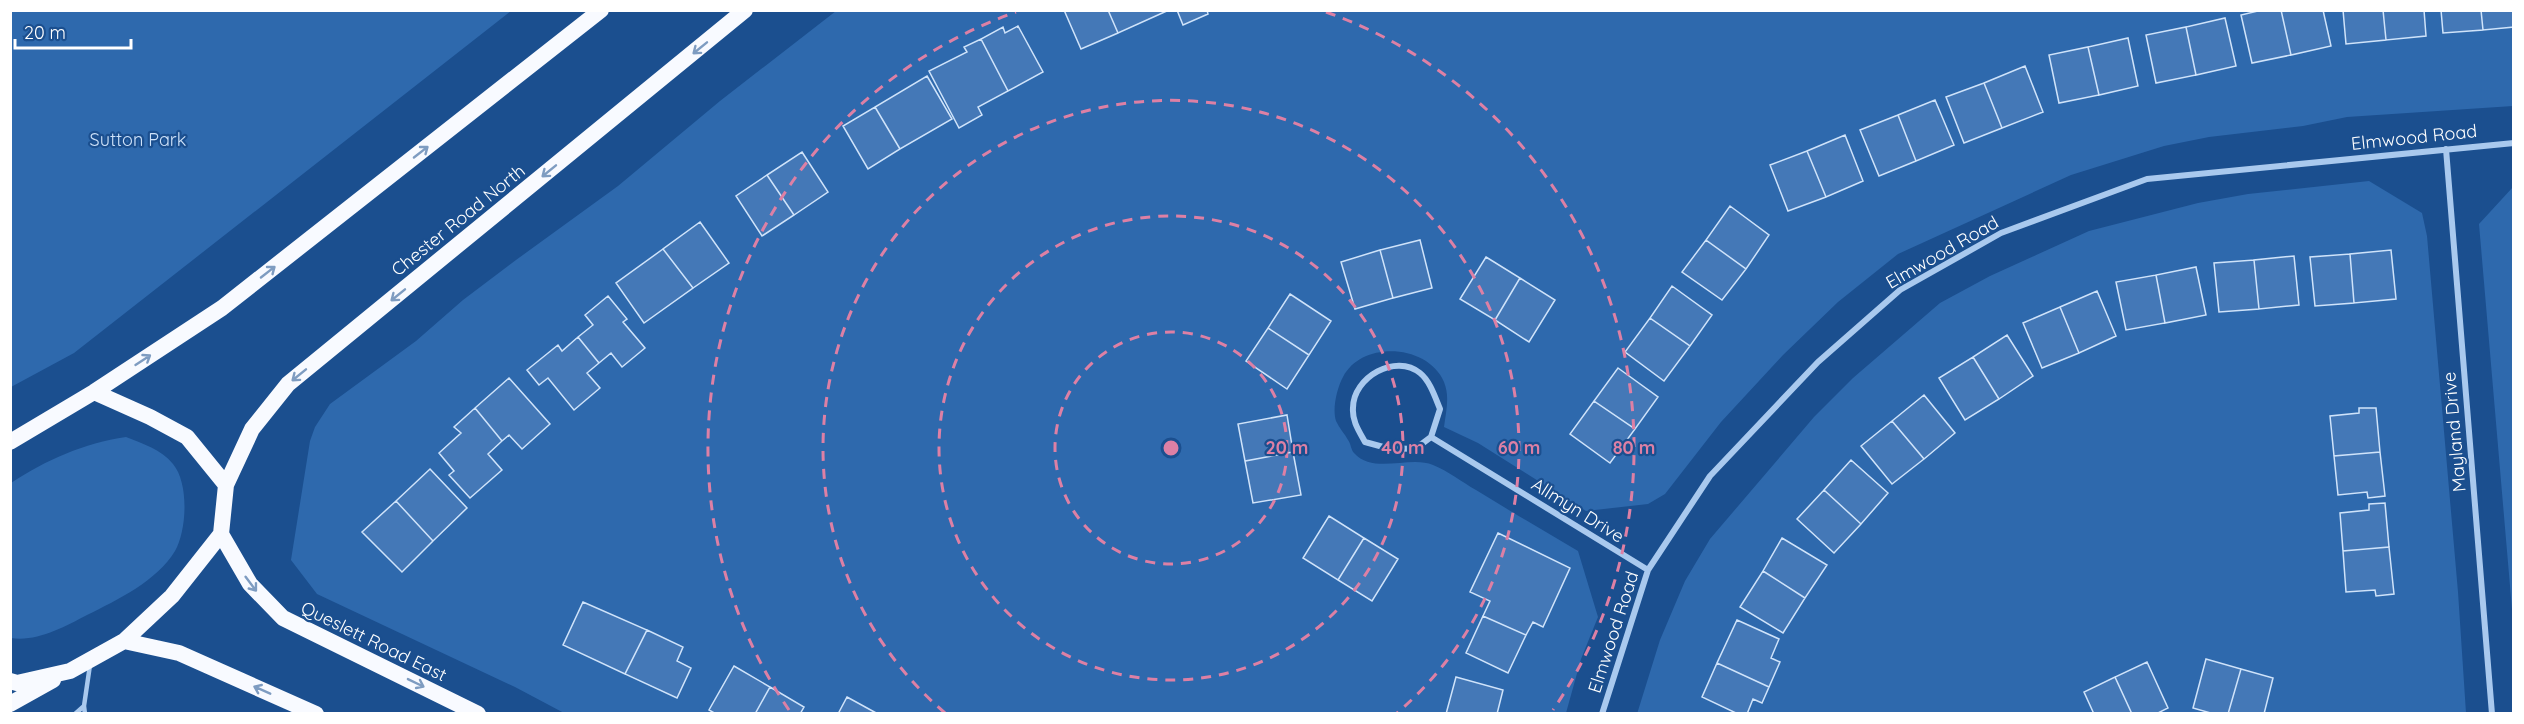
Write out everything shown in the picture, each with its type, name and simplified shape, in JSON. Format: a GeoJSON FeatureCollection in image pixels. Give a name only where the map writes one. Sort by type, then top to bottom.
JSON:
{"type":"FeatureCollection","features":[{"type":"Feature","properties":{"kind":"highway"},"geometry":{"type":"LineString","coordinates":[[10,442],[94,392],[222,308],[601,10]]}},
{"type":"Feature","properties":{"kind":"highway","name":"Chester Road North"},"geometry":{"type":"LineString","coordinates":[[221,534],[226,485],[252,429],[288,384],[745,10]]}},
{"type":"Feature","properties":{"kind":"highway"},"geometry":{"type":"LineString","coordinates":[[94,392],[187,436],[226,485]]}},
{"type":"Feature","properties":{"kind":"highway"},"geometry":{"type":"LineString","coordinates":[[10,704],[124,641],[172,596],[221,534]]}},
{"type":"Feature","properties":{"kind":"highway","name":"Queslett Road East"},"geometry":{"type":"LineString","coordinates":[[221,534],[250,584],[283,618],[478,714]]}},
{"type":"Feature","properties":{"kind":"highway"},"geometry":{"type":"LineString","coordinates":[[124,641],[179,653],[295,707],[316,714]]}},
{"type":"Feature","properties":{"kind":"highway"},"geometry":{"type":"LineString","coordinates":[[10,681],[17,682],[69,671]]}},
{"type":"Feature","properties":{"kind":"street","name":"Elmwood Road"},"geometry":{"type":"LineString","coordinates":[[1602,714],[1648,570],[1710,476],[1818,363],[1900,290],[2001,233],[2147,179],[2514,143]]}},
{"type":"Feature","properties":{"kind":"street","name":"Mayland Drive"},"geometry":{"type":"LineString","coordinates":[[2446,149],[2492,714]]}},
{"type":"Feature","properties":{"kind":"street"},"geometry":{"type":"LineString","coordinates":[[1408,365],[1422,374],[1440,409],[1431,437],[1415,449],[1387,448],[1365,442],[1355,424],[1352,406],[1359,387],[1388,366],[1408,365]]}},
{"type":"Feature","properties":{"kind":"street","name":"Allmyn Drive"},"geometry":{"type":"LineString","coordinates":[[1431,437],[1648,570]]}},
{"type":"Feature","properties":{"kind":"lane"},"geometry":{"type":"LineString","coordinates":[[85,714],[90,659]]}},
{"type":"Feature","properties":{"kind":"lane"},"geometry":{"type":"LineString","coordinates":[[75,714],[84,706]]}},
{"type":"Feature","properties":{"kind":"green space","name":"Sutton Park"},"geometry":{"type":"Polygon","coordinates":[[[10,11],[511,11],[74,353],[11,387],[10,11]]]}},
{"type":"Feature","properties":{"kind":"green space"},"geometry":{"type":"Polygon","coordinates":[[[836,11],[2513,11],[2513,106],[2347,117],[2303,126],[2209,137],[2164,146],[2071,175],[1898,254],[1838,302],[1783,355],[1721,422],[1665,494],[1648,504],[1586,511],[1478,443],[1444,427],[1447,404],[1446,388],[1436,369],[1424,360],[1395,351],[1379,352],[1352,365],[1343,377],[1337,393],[1335,416],[1354,453],[1372,463],[1414,462],[1433,465],[1578,551],[1598,617],[1581,659],[1566,713],[564,713],[515,687],[317,594],[291,560],[310,441],[315,427],[330,404],[416,341],[463,300],[618,186],[720,101],[836,11]]]}},
{"type":"Feature","properties":{"kind":"green space"},"geometry":{"type":"Polygon","coordinates":[[[2369,181],[2422,213],[2427,236],[2458,592],[2466,713],[1637,714],[1660,640],[1685,581],[1710,539],[1814,417],[1853,378],[1940,303],[1990,276],[2089,231],[2198,203],[2248,194],[2369,181]]]}},
{"type":"Feature","properties":{"kind":"green space"},"geometry":{"type":"Polygon","coordinates":[[[2513,187],[2513,621],[2479,224],[2513,187]]]}},
{"type":"Feature","properties":{"kind":"green space"},"geometry":{"type":"Polygon","coordinates":[[[126,437],[163,454],[178,472],[184,494],[184,519],[175,551],[158,572],[136,589],[111,603],[40,636],[11,638],[11,483],[38,467],[80,448],[126,437]]]}},
{"type":"Feature","properties":{"kind":"building"},"geometry":{"type":"Polygon","coordinates":[[[1064,10],[1108,10],[1118,33],[1081,49],[1064,10]]]}},
{"type":"Feature","properties":{"kind":"building"},"geometry":{"type":"Polygon","coordinates":[[[1108,10],[1169,10],[1118,33],[1108,10]]]}},
{"type":"Feature","properties":{"kind":"building"},"geometry":{"type":"Polygon","coordinates":[[[1177,10],[1207,10],[1208,14],[1183,25],[1177,10]]]}},
{"type":"Feature","properties":{"kind":"building"},"geometry":{"type":"Polygon","coordinates":[[[2262,10],[2281,10],[2291,55],[2252,63],[2241,15],[2262,10]]]}},
{"type":"Feature","properties":{"kind":"building"},"geometry":{"type":"Polygon","coordinates":[[[2281,10],[2323,10],[2331,46],[2291,55],[2281,10]]]}},
{"type":"Feature","properties":{"kind":"building"},"geometry":{"type":"Polygon","coordinates":[[[2343,10],[2383,10],[2386,40],[2346,44],[2343,10]]]}},
{"type":"Feature","properties":{"kind":"building"},"geometry":{"type":"Polygon","coordinates":[[[2383,10],[2424,10],[2426,36],[2386,40],[2383,10]]]}},
{"type":"Feature","properties":{"kind":"building"},"geometry":{"type":"Polygon","coordinates":[[[2441,10],[2481,10],[2483,30],[2443,33],[2441,10]]]}},
{"type":"Feature","properties":{"kind":"building"},"geometry":{"type":"Polygon","coordinates":[[[2481,10],[2514,10],[2514,27],[2483,30],[2481,10]]]}},
{"type":"Feature","properties":{"kind":"building"},"geometry":{"type":"Polygon","coordinates":[[[2225,18],[2236,66],[2196,75],[2186,27],[2225,18]]]}},
{"type":"Feature","properties":{"kind":"building"},"geometry":{"type":"Polygon","coordinates":[[[1018,26],[1043,72],[1008,91],[981,39],[1003,27],[1005,33],[1018,26]]]}},
{"type":"Feature","properties":{"kind":"building"},"geometry":{"type":"Polygon","coordinates":[[[2186,27],[2196,75],[2156,83],[2146,35],[2186,27]]]}},
{"type":"Feature","properties":{"kind":"building"},"geometry":{"type":"Polygon","coordinates":[[[2128,38],[2138,86],[2099,95],[2088,47],[2128,38]]]}},
{"type":"Feature","properties":{"kind":"building"},"geometry":{"type":"Polygon","coordinates":[[[981,39],[1008,91],[978,107],[982,115],[959,128],[929,71],[967,52],[964,47],[981,39]]]}},
{"type":"Feature","properties":{"kind":"building"},"geometry":{"type":"Polygon","coordinates":[[[2088,47],[2099,95],[2059,103],[2049,55],[2088,47]]]}},
{"type":"Feature","properties":{"kind":"building"},"geometry":{"type":"Polygon","coordinates":[[[2025,66],[2043,112],[2002,128],[1984,83],[2025,66]]]}},
{"type":"Feature","properties":{"kind":"building"},"geometry":{"type":"Polygon","coordinates":[[[927,76],[952,119],[900,149],[875,107],[927,76]]]}},
{"type":"Feature","properties":{"kind":"building"},"geometry":{"type":"Polygon","coordinates":[[[1984,83],[2002,128],[1964,143],[1946,97],[1984,83]]]}},
{"type":"Feature","properties":{"kind":"building"},"geometry":{"type":"Polygon","coordinates":[[[1935,100],[1954,145],[1916,161],[1898,115],[1935,100]]]}},
{"type":"Feature","properties":{"kind":"building"},"geometry":{"type":"Polygon","coordinates":[[[875,107],[900,149],[868,169],[843,126],[875,107]]]}},
{"type":"Feature","properties":{"kind":"building"},"geometry":{"type":"Polygon","coordinates":[[[1898,115],[1916,161],[1879,176],[1860,130],[1898,115]]]}},
{"type":"Feature","properties":{"kind":"building"},"geometry":{"type":"Polygon","coordinates":[[[1845,135],[1863,181],[1826,197],[1807,151],[1845,135]]]}},
{"type":"Feature","properties":{"kind":"building"},"geometry":{"type":"Polygon","coordinates":[[[1807,151],[1826,197],[1788,211],[1770,165],[1807,151]]]}},
{"type":"Feature","properties":{"kind":"building"},"geometry":{"type":"Polygon","coordinates":[[[802,152],[828,192],[794,215],[767,175],[802,152]]]}},
{"type":"Feature","properties":{"kind":"building"},"geometry":{"type":"Polygon","coordinates":[[[767,175],[794,215],[762,236],[736,196],[767,175]]]}},
{"type":"Feature","properties":{"kind":"building"},"geometry":{"type":"Polygon","coordinates":[[[1730,206],[1769,235],[1746,269],[1706,240],[1730,206]]]}},
{"type":"Feature","properties":{"kind":"building"},"geometry":{"type":"Polygon","coordinates":[[[700,222],[729,263],[693,288],[663,249],[700,222]]]}},
{"type":"Feature","properties":{"kind":"building"},"geometry":{"type":"Polygon","coordinates":[[[1420,240],[1432,288],[1393,298],[1380,250],[1420,240]]]}},
{"type":"Feature","properties":{"kind":"building"},"geometry":{"type":"Polygon","coordinates":[[[1706,240],[1746,269],[1722,300],[1682,272],[1706,240]]]}},
{"type":"Feature","properties":{"kind":"building"},"geometry":{"type":"Polygon","coordinates":[[[663,249],[693,288],[644,323],[616,283],[663,249]]]}},
{"type":"Feature","properties":{"kind":"building"},"geometry":{"type":"Polygon","coordinates":[[[1380,250],[1393,298],[1355,309],[1341,262],[1380,250]]]}},
{"type":"Feature","properties":{"kind":"building"},"geometry":{"type":"Polygon","coordinates":[[[2391,250],[2396,299],[2354,303],[2350,254],[2391,250]]]}},
{"type":"Feature","properties":{"kind":"building"},"geometry":{"type":"Polygon","coordinates":[[[2350,254],[2354,303],[2315,306],[2310,257],[2350,254]]]}},
{"type":"Feature","properties":{"kind":"building"},"geometry":{"type":"Polygon","coordinates":[[[2294,256],[2299,305],[2259,309],[2254,260],[2294,256]]]}},
{"type":"Feature","properties":{"kind":"building"},"geometry":{"type":"Polygon","coordinates":[[[1486,257],[1520,278],[1495,320],[1460,299],[1486,257]]]}},
{"type":"Feature","properties":{"kind":"building"},"geometry":{"type":"Polygon","coordinates":[[[2254,260],[2259,309],[2219,312],[2214,263],[2254,260]]]}},
{"type":"Feature","properties":{"kind":"building"},"geometry":{"type":"Polygon","coordinates":[[[2196,267],[2206,315],[2165,323],[2156,275],[2196,267]]]}},
{"type":"Feature","properties":{"kind":"building"},"geometry":{"type":"Polygon","coordinates":[[[2156,275],[2165,323],[2126,330],[2116,282],[2156,275]]]}},
{"type":"Feature","properties":{"kind":"building"},"geometry":{"type":"Polygon","coordinates":[[[1520,278],[1555,300],[1529,342],[1495,320],[1520,278]]]}},
{"type":"Feature","properties":{"kind":"building"},"geometry":{"type":"Polygon","coordinates":[[[1672,286],[1712,315],[1690,346],[1650,318],[1672,286]]]}},
{"type":"Feature","properties":{"kind":"building"},"geometry":{"type":"Polygon","coordinates":[[[2097,291],[2116,336],[2079,353],[2060,307],[2097,291]]]}},
{"type":"Feature","properties":{"kind":"building"},"geometry":{"type":"Polygon","coordinates":[[[1290,294],[1331,321],[1309,355],[1268,328],[1290,294]]]}},
{"type":"Feature","properties":{"kind":"building"},"geometry":{"type":"Polygon","coordinates":[[[608,296],[627,319],[623,322],[645,348],[622,367],[611,353],[599,363],[578,337],[593,325],[585,315],[608,296]]]}},
{"type":"Feature","properties":{"kind":"building"},"geometry":{"type":"Polygon","coordinates":[[[2060,307],[2079,353],[2042,368],[2023,323],[2060,307]]]}},
{"type":"Feature","properties":{"kind":"building"},"geometry":{"type":"Polygon","coordinates":[[[1650,318],[1690,346],[1664,381],[1625,352],[1650,318]]]}},
{"type":"Feature","properties":{"kind":"building"},"geometry":{"type":"Polygon","coordinates":[[[1268,328],[1309,355],[1287,389],[1246,361],[1268,328]]]}},
{"type":"Feature","properties":{"kind":"building"},"geometry":{"type":"Polygon","coordinates":[[[2007,335],[2033,376],[1999,399],[1973,357],[2007,335]]]}},
{"type":"Feature","properties":{"kind":"building"},"geometry":{"type":"Polygon","coordinates":[[[578,337],[599,363],[587,373],[600,388],[574,410],[548,378],[539,385],[527,370],[558,345],[562,351],[578,337]]]}},
{"type":"Feature","properties":{"kind":"building"},"geometry":{"type":"Polygon","coordinates":[[[1973,357],[1999,399],[1965,420],[1939,378],[1973,357]]]}},
{"type":"Feature","properties":{"kind":"building"},"geometry":{"type":"Polygon","coordinates":[[[1618,368],[1658,397],[1635,429],[1594,401],[1618,368]]]}},
{"type":"Feature","properties":{"kind":"building"},"geometry":{"type":"Polygon","coordinates":[[[509,378],[550,424],[522,449],[509,435],[502,441],[475,408],[509,378]]]}},
{"type":"Feature","properties":{"kind":"building"},"geometry":{"type":"Polygon","coordinates":[[[1924,395],[1955,433],[1924,459],[1892,421],[1924,395]]]}},
{"type":"Feature","properties":{"kind":"building"},"geometry":{"type":"Polygon","coordinates":[[[1594,401],[1635,429],[1610,463],[1570,434],[1594,401]]]}},
{"type":"Feature","properties":{"kind":"building"},"geometry":{"type":"Polygon","coordinates":[[[475,408],[502,441],[488,454],[502,470],[470,498],[449,475],[454,471],[439,453],[461,433],[454,427],[475,408]]]}},
{"type":"Feature","properties":{"kind":"building"},"geometry":{"type":"Polygon","coordinates":[[[2359,408],[2376,408],[2380,452],[2334,456],[2330,416],[2359,413],[2359,408]]]}},
{"type":"Feature","properties":{"kind":"building"},"geometry":{"type":"Polygon","coordinates":[[[1287,415],[1293,452],[1245,461],[1238,424],[1287,415]]]}},
{"type":"Feature","properties":{"kind":"building"},"geometry":{"type":"Polygon","coordinates":[[[1892,421],[1924,459],[1892,484],[1861,446],[1892,421]]]}},
{"type":"Feature","properties":{"kind":"building"},"geometry":{"type":"Polygon","coordinates":[[[1293,452],[1301,495],[1253,503],[1245,461],[1293,452]]]}},
{"type":"Feature","properties":{"kind":"building"},"geometry":{"type":"Polygon","coordinates":[[[2380,452],[2385,496],[2368,498],[2367,492],[2338,495],[2334,456],[2380,452]]]}},
{"type":"Feature","properties":{"kind":"building"},"geometry":{"type":"Polygon","coordinates":[[[1851,460],[1888,493],[1861,524],[1824,490],[1851,460]]]}},
{"type":"Feature","properties":{"kind":"building"},"geometry":{"type":"Polygon","coordinates":[[[430,469],[467,508],[433,541],[396,501],[430,469]]]}},
{"type":"Feature","properties":{"kind":"building"},"geometry":{"type":"Polygon","coordinates":[[[1824,490],[1861,524],[1834,553],[1797,519],[1824,490]]]}},
{"type":"Feature","properties":{"kind":"building"},"geometry":{"type":"Polygon","coordinates":[[[396,501],[433,541],[402,572],[362,532],[396,501]]]}},
{"type":"Feature","properties":{"kind":"building"},"geometry":{"type":"Polygon","coordinates":[[[2385,503],[2389,547],[2343,551],[2340,513],[2369,510],[2369,504],[2385,503]]]}},
{"type":"Feature","properties":{"kind":"building"},"geometry":{"type":"Polygon","coordinates":[[[1329,516],[1364,538],[1338,580],[1303,558],[1329,516]]]}},
{"type":"Feature","properties":{"kind":"building"},"geometry":{"type":"Polygon","coordinates":[[[1498,533],[1570,568],[1543,627],[1533,622],[1526,635],[1483,616],[1490,601],[1470,592],[1498,533]]]}},
{"type":"Feature","properties":{"kind":"building"},"geometry":{"type":"Polygon","coordinates":[[[1364,538],[1398,559],[1372,601],[1338,580],[1364,538]]]}},
{"type":"Feature","properties":{"kind":"building"},"geometry":{"type":"Polygon","coordinates":[[[1782,538],[1827,565],[1805,598],[1763,571],[1782,538]]]}},
{"type":"Feature","properties":{"kind":"building"},"geometry":{"type":"Polygon","coordinates":[[[2389,547],[2394,594],[2376,596],[2375,590],[2346,592],[2343,551],[2389,547]]]}},
{"type":"Feature","properties":{"kind":"building"},"geometry":{"type":"Polygon","coordinates":[[[1763,571],[1805,598],[1783,633],[1740,607],[1763,571]]]}},
{"type":"Feature","properties":{"kind":"building"},"geometry":{"type":"Polygon","coordinates":[[[583,602],[647,630],[625,674],[563,645],[583,602]]]}},
{"type":"Feature","properties":{"kind":"building"},"geometry":{"type":"Polygon","coordinates":[[[1483,616],[1526,635],[1508,673],[1466,653],[1483,616]]]}},
{"type":"Feature","properties":{"kind":"building"},"geometry":{"type":"Polygon","coordinates":[[[1737,620],[1779,639],[1771,658],[1780,662],[1769,687],[1717,663],[1737,620]]]}},
{"type":"Feature","properties":{"kind":"building"},"geometry":{"type":"Polygon","coordinates":[[[647,630],[683,647],[677,661],[691,668],[677,698],[625,674],[647,630]]]}},
{"type":"Feature","properties":{"kind":"building"},"geometry":{"type":"Polygon","coordinates":[[[2206,659],[2241,669],[2228,714],[2214,714],[2193,708],[2206,659]]]}},
{"type":"Feature","properties":{"kind":"building"},"geometry":{"type":"Polygon","coordinates":[[[2147,662],[2168,708],[2156,714],[2132,714],[2115,677],[2147,662]]]}},
{"type":"Feature","properties":{"kind":"building"},"geometry":{"type":"Polygon","coordinates":[[[1717,663],[1769,687],[1762,703],[1753,699],[1747,714],[1738,714],[1702,697],[1717,663]]]}},
{"type":"Feature","properties":{"kind":"building"},"geometry":{"type":"Polygon","coordinates":[[[734,666],[770,687],[755,714],[716,714],[709,710],[734,666]]]}},
{"type":"Feature","properties":{"kind":"building"},"geometry":{"type":"Polygon","coordinates":[[[2241,669],[2273,678],[2264,714],[2228,714],[2241,669]]]}},
{"type":"Feature","properties":{"kind":"building"},"geometry":{"type":"Polygon","coordinates":[[[1456,677],[1503,690],[1497,714],[1446,714],[1456,677]]]}},
{"type":"Feature","properties":{"kind":"building"},"geometry":{"type":"Polygon","coordinates":[[[2115,677],[2132,714],[2094,714],[2084,692],[2115,677]]]}},
{"type":"Feature","properties":{"kind":"building"},"geometry":{"type":"Polygon","coordinates":[[[770,687],[804,707],[800,714],[755,714],[770,687]]]}},
{"type":"Feature","properties":{"kind":"building"},"geometry":{"type":"Polygon","coordinates":[[[847,697],[878,714],[838,714],[847,697]]]}}]}
